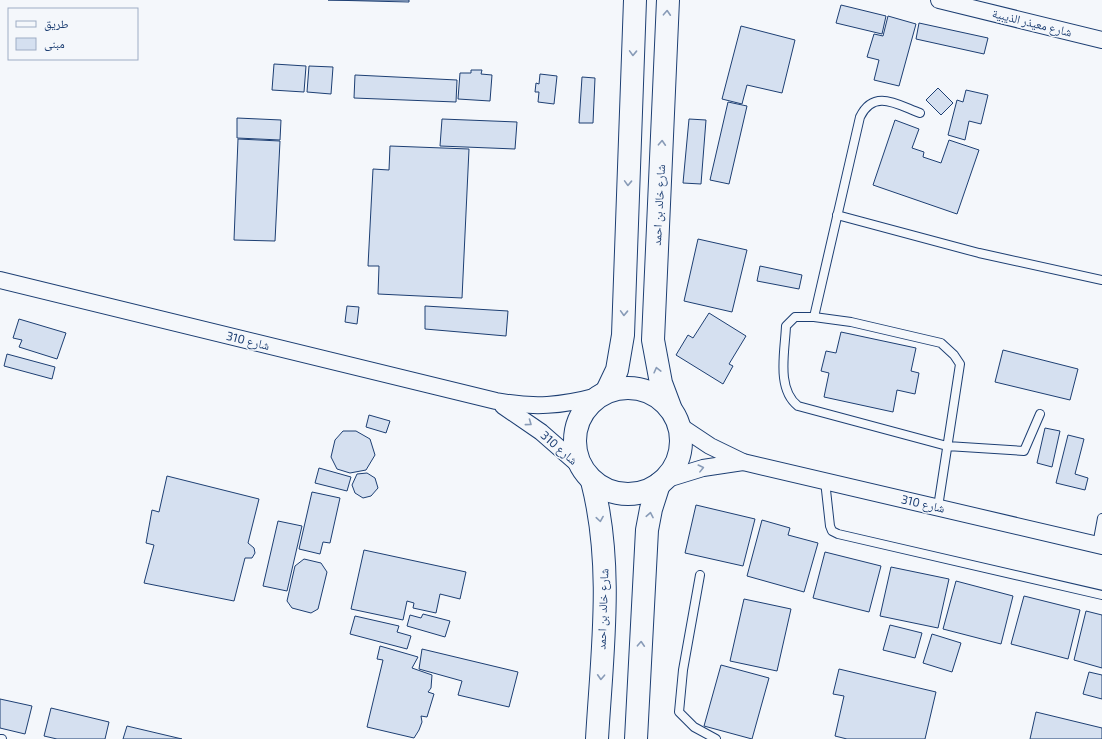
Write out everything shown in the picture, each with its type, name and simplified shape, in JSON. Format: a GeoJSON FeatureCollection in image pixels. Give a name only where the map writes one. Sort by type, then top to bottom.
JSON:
{"type":"FeatureCollection","features":[{"type":"Feature","properties":{"kind":"main road"},"geometry":{"type":"LineString","coordinates":[[603,394],[627,388],[648,391],[660,398],[670,407],[680,426],[681,441],[679,455],[673,469],[661,482],[646,491],[632,494],[618,494],[604,489],[586,474],[575,452],[574,436],[578,421],[586,407],[603,394],[617,370],[623,335],[635,0]]}},
{"type":"Feature","properties":{"kind":"main road","name":"شارع خالد بن احمد"},"geometry":{"type":"LineString","coordinates":[[668,0],[653,340],[660,383],[670,407]]}},
{"type":"Feature","properties":{"kind":"main road","name":"شارع خالد بن احمد"},"geometry":{"type":"LineString","coordinates":[[586,474],[600,519],[606,573],[597,739]]}},
{"type":"Feature","properties":{"kind":"main road"},"geometry":{"type":"LineString","coordinates":[[636,739],[647,530],[651,509],[661,482]]}},
{"type":"Feature","properties":{"kind":"street","name":"شارع معيذر الذيبية"},"geometry":{"type":"LineString","coordinates":[[939,0],[1102,40]]}},
{"type":"Feature","properties":{"kind":"street","name":"شارع 310"},"geometry":{"type":"LineString","coordinates":[[0,280],[496,402],[522,406],[548,406],[573,403],[603,394]]}},
{"type":"Feature","properties":{"kind":"street","name":"شارع 310"},"geometry":{"type":"LineString","coordinates":[[496,402],[541,432],[586,474]]}},
{"type":"Feature","properties":{"kind":"street","name":"شارع 310"},"geometry":{"type":"LineString","coordinates":[[680,426],[710,446],[743,462],[1099,545]]}},
{"type":"Feature","properties":{"kind":"street","name":"شارع 310"},"geometry":{"type":"LineString","coordinates":[[661,482],[703,468],[743,462]]}},
{"type":"Feature","properties":{"kind":"lane"},"geometry":{"type":"LineString","coordinates":[[814,316],[860,117],[865,106],[876,100],[886,101],[920,112]]}},
{"type":"Feature","properties":{"kind":"lane"},"geometry":{"type":"LineString","coordinates":[[838,215],[979,253],[1102,280]]}},
{"type":"Feature","properties":{"kind":"lane"},"geometry":{"type":"LineString","coordinates":[[938,507],[947,446],[960,364],[954,355],[941,343],[851,322],[814,316],[795,317],[786,326],[784,373],[789,395],[793,402],[798,406],[947,446],[1024,451],[1040,414]]}},
{"type":"Feature","properties":{"kind":"lane"},"geometry":{"type":"LineString","coordinates":[[826,481],[830,526],[832,531],[838,534],[1102,595]]}},
{"type":"Feature","properties":{"kind":"lane"},"geometry":{"type":"LineString","coordinates":[[1099,545],[1102,518]]}},
{"type":"Feature","properties":{"kind":"lane"},"geometry":{"type":"LineString","coordinates":[[700,575],[683,670],[679,712],[694,727],[716,739]]}},
{"type":"Feature","properties":{"kind":"building"},"geometry":{"type":"Polygon","coordinates":[[[328,0],[409,0],[409,2],[328,0]]]}},
{"type":"Feature","properties":{"kind":"building"},"geometry":{"type":"Polygon","coordinates":[[[841,5],[886,16],[882,34],[836,23],[841,5]]]}},
{"type":"Feature","properties":{"kind":"building"},"geometry":{"type":"Polygon","coordinates":[[[888,16],[916,24],[899,86],[874,80],[879,60],[867,57],[874,34],[883,36],[888,16]]]}},
{"type":"Feature","properties":{"kind":"building"},"geometry":{"type":"Polygon","coordinates":[[[919,23],[988,38],[984,54],[916,39],[919,23]]]}},
{"type":"Feature","properties":{"kind":"building"},"geometry":{"type":"Polygon","coordinates":[[[741,26],[795,40],[782,93],[747,85],[742,104],[722,99],[741,26]]]}},
{"type":"Feature","properties":{"kind":"building"},"geometry":{"type":"Polygon","coordinates":[[[274,64],[306,66],[304,92],[272,90],[274,64]]]}},
{"type":"Feature","properties":{"kind":"building"},"geometry":{"type":"Polygon","coordinates":[[[309,66],[333,67],[331,94],[307,92],[309,66]]]}},
{"type":"Feature","properties":{"kind":"building"},"geometry":{"type":"Polygon","coordinates":[[[471,70],[482,70],[481,74],[492,75],[490,101],[458,99],[460,73],[471,73],[471,70]]]}},
{"type":"Feature","properties":{"kind":"building"},"geometry":{"type":"Polygon","coordinates":[[[540,74],[557,76],[554,104],[538,102],[539,92],[535,92],[536,83],[539,84],[540,74]]]}},
{"type":"Feature","properties":{"kind":"building"},"geometry":{"type":"Polygon","coordinates":[[[355,75],[457,80],[456,102],[354,98],[355,75]]]}},
{"type":"Feature","properties":{"kind":"building"},"geometry":{"type":"Polygon","coordinates":[[[582,77],[595,78],[593,123],[579,123],[582,77]]]}},
{"type":"Feature","properties":{"kind":"building"},"geometry":{"type":"Polygon","coordinates":[[[938,88],[953,103],[941,115],[926,100],[938,88]]]}},
{"type":"Feature","properties":{"kind":"building"},"geometry":{"type":"Polygon","coordinates":[[[966,90],[988,95],[981,124],[969,121],[965,140],[948,135],[957,100],[963,102],[966,90]]]}},
{"type":"Feature","properties":{"kind":"building"},"geometry":{"type":"Polygon","coordinates":[[[728,102],[747,106],[729,184],[710,180],[728,102]]]}},
{"type":"Feature","properties":{"kind":"building"},"geometry":{"type":"Polygon","coordinates":[[[237,118],[281,120],[280,140],[237,138],[237,118]]]}},
{"type":"Feature","properties":{"kind":"building"},"geometry":{"type":"Polygon","coordinates":[[[442,119],[517,122],[515,149],[440,146],[442,119]]]}},
{"type":"Feature","properties":{"kind":"building"},"geometry":{"type":"Polygon","coordinates":[[[689,119],[706,120],[701,184],[683,183],[689,119]]]}},
{"type":"Feature","properties":{"kind":"building"},"geometry":{"type":"Polygon","coordinates":[[[895,120],[919,129],[912,148],[924,152],[923,157],[941,163],[949,140],[979,150],[957,214],[873,185],[895,120]]]}},
{"type":"Feature","properties":{"kind":"building"},"geometry":{"type":"Polygon","coordinates":[[[238,139],[280,141],[275,241],[234,240],[238,139]]]}},
{"type":"Feature","properties":{"kind":"building"},"geometry":{"type":"Polygon","coordinates":[[[390,146],[469,149],[462,298],[378,294],[379,266],[368,266],[373,169],[389,170],[390,146]]]}},
{"type":"Feature","properties":{"kind":"building"},"geometry":{"type":"Polygon","coordinates":[[[698,239],[747,250],[732,312],[684,301],[698,239]]]}},
{"type":"Feature","properties":{"kind":"building"},"geometry":{"type":"Polygon","coordinates":[[[760,266],[802,275],[799,289],[757,281],[760,266]]]}},
{"type":"Feature","properties":{"kind":"building"},"geometry":{"type":"Polygon","coordinates":[[[347,306],[359,307],[357,324],[345,322],[347,306]]]}},
{"type":"Feature","properties":{"kind":"building"},"geometry":{"type":"Polygon","coordinates":[[[425,306],[508,311],[506,336],[425,329],[425,306]]]}},
{"type":"Feature","properties":{"kind":"building"},"geometry":{"type":"Polygon","coordinates":[[[709,313],[746,336],[729,364],[733,366],[723,384],[676,355],[688,335],[693,338],[709,313]]]}},
{"type":"Feature","properties":{"kind":"building"},"geometry":{"type":"Polygon","coordinates":[[[19,319],[66,333],[57,359],[19,347],[22,340],[13,338],[19,319]]]}},
{"type":"Feature","properties":{"kind":"building"},"geometry":{"type":"Polygon","coordinates":[[[841,332],[916,348],[911,371],[919,373],[915,394],[897,390],[893,412],[824,397],[829,373],[821,371],[826,351],[836,353],[841,332]]]}},
{"type":"Feature","properties":{"kind":"building"},"geometry":{"type":"Polygon","coordinates":[[[1003,350],[1078,369],[1070,400],[995,382],[1003,350]]]}},
{"type":"Feature","properties":{"kind":"building"},"geometry":{"type":"Polygon","coordinates":[[[7,354],[55,367],[52,379],[4,366],[7,354]]]}},
{"type":"Feature","properties":{"kind":"building"},"geometry":{"type":"Polygon","coordinates":[[[369,415],[390,421],[386,433],[366,427],[369,415]]]}},
{"type":"Feature","properties":{"kind":"building"},"geometry":{"type":"Polygon","coordinates":[[[1045,428],[1060,431],[1052,467],[1037,463],[1045,428]]]}},
{"type":"Feature","properties":{"kind":"building"},"geometry":{"type":"Polygon","coordinates":[[[343,431],[356,431],[370,439],[375,455],[366,470],[350,473],[337,469],[331,457],[335,440],[343,431]]]}},
{"type":"Feature","properties":{"kind":"building"},"geometry":{"type":"Polygon","coordinates":[[[1068,435],[1084,439],[1075,474],[1088,478],[1085,490],[1056,483],[1068,435]]]}},
{"type":"Feature","properties":{"kind":"building"},"geometry":{"type":"Polygon","coordinates":[[[319,468],[351,477],[347,491],[315,483],[319,468]]]}},
{"type":"Feature","properties":{"kind":"building"},"geometry":{"type":"Polygon","coordinates":[[[367,473],[375,478],[378,488],[371,496],[363,498],[355,493],[352,485],[357,474],[367,473]]]}},
{"type":"Feature","properties":{"kind":"building"},"geometry":{"type":"Polygon","coordinates":[[[167,476],[259,499],[248,543],[254,548],[255,553],[252,558],[245,558],[234,601],[144,583],[154,545],[146,543],[152,510],[159,512],[167,476]]]}},
{"type":"Feature","properties":{"kind":"building"},"geometry":{"type":"Polygon","coordinates":[[[312,492],[340,498],[330,543],[323,542],[320,554],[299,549],[312,492]]]}},
{"type":"Feature","properties":{"kind":"building"},"geometry":{"type":"Polygon","coordinates":[[[696,505],[755,519],[743,566],[685,553],[696,505]]]}},
{"type":"Feature","properties":{"kind":"building"},"geometry":{"type":"Polygon","coordinates":[[[762,520],[790,528],[788,535],[818,543],[804,592],[747,576],[762,520]]]}},
{"type":"Feature","properties":{"kind":"building"},"geometry":{"type":"Polygon","coordinates":[[[278,521],[302,526],[287,591],[263,586],[278,521]]]}},
{"type":"Feature","properties":{"kind":"building"},"geometry":{"type":"Polygon","coordinates":[[[364,550],[466,572],[460,599],[440,594],[436,613],[413,608],[414,603],[407,601],[403,620],[351,609],[364,550]]]}},
{"type":"Feature","properties":{"kind":"building"},"geometry":{"type":"Polygon","coordinates":[[[825,552],[881,566],[869,612],[813,598],[825,552]]]}},
{"type":"Feature","properties":{"kind":"building"},"geometry":{"type":"Polygon","coordinates":[[[304,559],[321,563],[327,572],[318,609],[311,613],[292,608],[287,601],[295,566],[304,559]]]}},
{"type":"Feature","properties":{"kind":"building"},"geometry":{"type":"Polygon","coordinates":[[[891,567],[949,579],[938,628],[880,616],[891,567]]]}},
{"type":"Feature","properties":{"kind":"building"},"geometry":{"type":"Polygon","coordinates":[[[956,581],[1013,596],[1001,644],[943,629],[956,581]]]}},
{"type":"Feature","properties":{"kind":"building"},"geometry":{"type":"Polygon","coordinates":[[[1024,596],[1080,610],[1068,659],[1011,644],[1024,596]]]}},
{"type":"Feature","properties":{"kind":"building"},"geometry":{"type":"Polygon","coordinates":[[[744,599],[791,609],[777,671],[730,661],[744,599]]]}},
{"type":"Feature","properties":{"kind":"building"},"geometry":{"type":"Polygon","coordinates":[[[1086,611],[1102,615],[1102,668],[1074,660],[1086,611]]]}},
{"type":"Feature","properties":{"kind":"building"},"geometry":{"type":"Polygon","coordinates":[[[423,614],[450,621],[445,637],[407,626],[410,615],[421,618],[423,614]]]}},
{"type":"Feature","properties":{"kind":"building"},"geometry":{"type":"Polygon","coordinates":[[[355,616],[399,626],[397,632],[411,636],[407,649],[350,634],[355,616]]]}},
{"type":"Feature","properties":{"kind":"building"},"geometry":{"type":"Polygon","coordinates":[[[890,625],[922,633],[915,658],[883,650],[890,625]]]}},
{"type":"Feature","properties":{"kind":"building"},"geometry":{"type":"Polygon","coordinates":[[[932,634],[961,643],[952,672],[923,663],[932,634]]]}},
{"type":"Feature","properties":{"kind":"building"},"geometry":{"type":"Polygon","coordinates":[[[380,646],[418,657],[412,668],[432,675],[431,688],[428,692],[434,694],[427,717],[421,716],[422,722],[414,738],[367,727],[383,660],[377,659],[380,646]]]}},
{"type":"Feature","properties":{"kind":"building"},"geometry":{"type":"Polygon","coordinates":[[[422,649],[518,672],[509,707],[458,695],[462,681],[419,669],[422,649]]]}},
{"type":"Feature","properties":{"kind":"building"},"geometry":{"type":"Polygon","coordinates":[[[721,665],[769,678],[752,739],[704,726],[721,665]]]}},
{"type":"Feature","properties":{"kind":"building"},"geometry":{"type":"Polygon","coordinates":[[[839,669],[936,692],[925,739],[847,739],[835,736],[844,696],[833,694],[839,669]]]}},
{"type":"Feature","properties":{"kind":"building"},"geometry":{"type":"Polygon","coordinates":[[[1089,672],[1102,675],[1102,699],[1083,694],[1089,672]]]}},
{"type":"Feature","properties":{"kind":"building"},"geometry":{"type":"Polygon","coordinates":[[[0,699],[32,706],[25,734],[0,728],[0,699]]]}},
{"type":"Feature","properties":{"kind":"building"},"geometry":{"type":"Polygon","coordinates":[[[51,708],[109,722],[105,739],[57,739],[44,736],[51,708]]]}},
{"type":"Feature","properties":{"kind":"building"},"geometry":{"type":"Polygon","coordinates":[[[1036,712],[1102,728],[1102,739],[1030,739],[1036,712]]]}},
{"type":"Feature","properties":{"kind":"building"},"geometry":{"type":"Polygon","coordinates":[[[127,726],[182,739],[123,739],[127,726]]]}}]}
